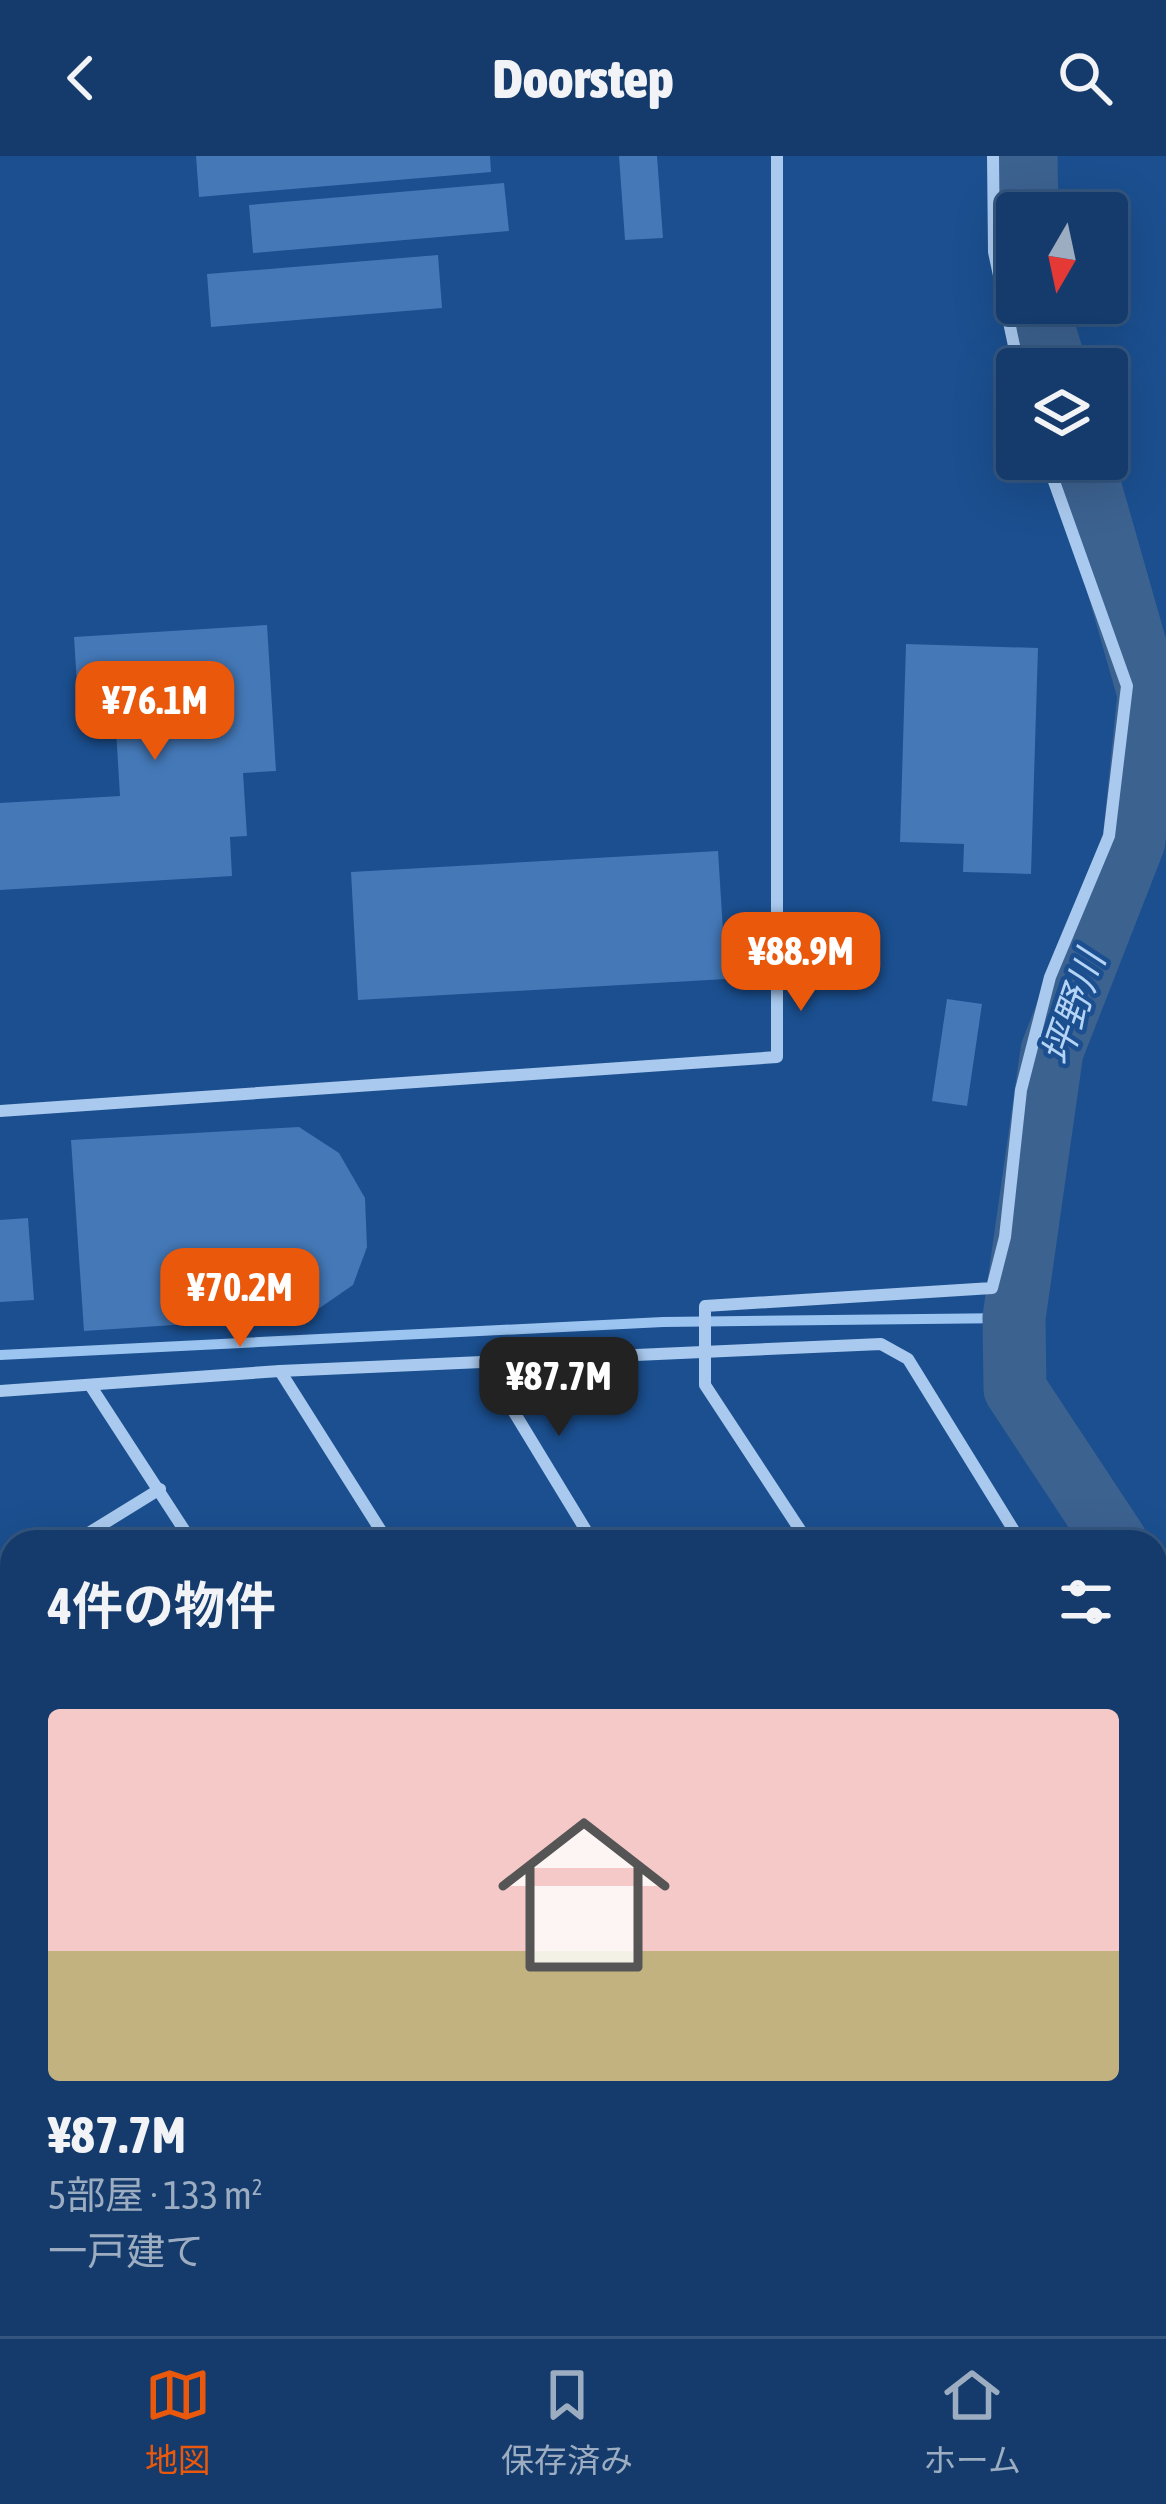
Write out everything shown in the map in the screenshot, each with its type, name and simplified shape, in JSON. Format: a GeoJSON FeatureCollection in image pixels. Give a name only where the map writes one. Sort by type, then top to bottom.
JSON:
{"type":"FeatureCollection","features":[{"type":"Feature","properties":{"kind":"street"},"geometry":{"type":"LineString","coordinates":[[0,1111],[777,1057],[777,156]]}},
{"type":"Feature","properties":{"kind":"street"},"geometry":{"type":"LineString","coordinates":[[993,156],[994,252],[1015,348]]}},
{"type":"Feature","properties":{"kind":"street"},"geometry":{"type":"LineString","coordinates":[[800,1530],[706,1384],[705,1306],[992,1288],[1005,1237],[1027,1067],[1050,977],[1109,836],[1126,686],[1053,480]]}},
{"type":"Feature","properties":{"kind":"street"},"geometry":{"type":"LineString","coordinates":[[0,1391],[280,1371],[881,1344],[908,1359],[1014,1530]]}},
{"type":"Feature","properties":{"kind":"street"},"geometry":{"type":"LineString","coordinates":[[483,1361],[586,1530]]}},
{"type":"Feature","properties":{"kind":"street"},"geometry":{"type":"LineString","coordinates":[[280,1371],[380,1530]]}},
{"type":"Feature","properties":{"kind":"street"},"geometry":{"type":"LineString","coordinates":[[90,1385],[185,1530]]}},
{"type":"Feature","properties":{"kind":"street"},"geometry":{"type":"LineString","coordinates":[[93,1530],[160,1489]]}},
{"type":"Feature","properties":{"kind":"building"},"geometry":{"type":"Polygon","coordinates":[[[196,156],[490,156],[491,172],[199,197],[196,156]]]}},
{"type":"Feature","properties":{"kind":"building"},"geometry":{"type":"Polygon","coordinates":[[[619,156],[657,156],[663,238],[625,240],[619,156]]]}},
{"type":"Feature","properties":{"kind":"building"},"geometry":{"type":"Polygon","coordinates":[[[504,183],[509,231],[253,253],[249,205],[504,183]]]}},
{"type":"Feature","properties":{"kind":"building"},"geometry":{"type":"Polygon","coordinates":[[[438,255],[442,308],[211,327],[207,274],[438,255]]]}},
{"type":"Feature","properties":{"kind":"building"},"geometry":{"type":"Polygon","coordinates":[[[267,625],[276,771],[243,773],[247,836],[230,837],[232,876],[0,890],[0,803],[120,796],[115,713],[79,716],[74,637],[267,625]]]}},
{"type":"Feature","properties":{"kind":"building"},"geometry":{"type":"Polygon","coordinates":[[[906,644],[1038,648],[1031,874],[963,872],[964,844],[900,842],[906,644]]]}},
{"type":"Feature","properties":{"kind":"building"},"geometry":{"type":"Polygon","coordinates":[[[718,851],[726,979],[358,1000],[351,872],[718,851]]]}},
{"type":"Feature","properties":{"kind":"building"},"geometry":{"type":"Polygon","coordinates":[[[947,999],[982,1004],[967,1106],[932,1101],[947,999]]]}},
{"type":"Feature","properties":{"kind":"building"},"geometry":{"type":"Polygon","coordinates":[[[299,1127],[339,1153],[365,1198],[367,1247],[353,1285],[308,1316],[84,1331],[71,1140],[299,1127]]]}},
{"type":"Feature","properties":{"kind":"building"},"geometry":{"type":"Polygon","coordinates":[[[28,1218],[34,1300],[0,1302],[0,1220],[28,1218]]]}},
{"type":"Feature","properties":{"kind":"waterway","name":"坪野川"},"geometry":{"type":"LineString","coordinates":[[1026,156],[1027,192]]}},
{"type":"Feature","properties":{"kind":"waterway","name":"坪野川"},"geometry":{"type":"LineString","coordinates":[[1042,324],[1050,348]]}},
{"type":"Feature","properties":{"kind":"waterway","name":"坪野川"},"geometry":{"type":"LineString","coordinates":[[1088,480],[1149,694],[1134,841],[1052,1051],[1014,1318],[1015,1389],[1108,1530]]}},
{"type":"Feature","properties":{"kind":"waterway"},"geometry":{"type":"LineString","coordinates":[[0,1355],[663,1322],[1014,1318]]}}]}
